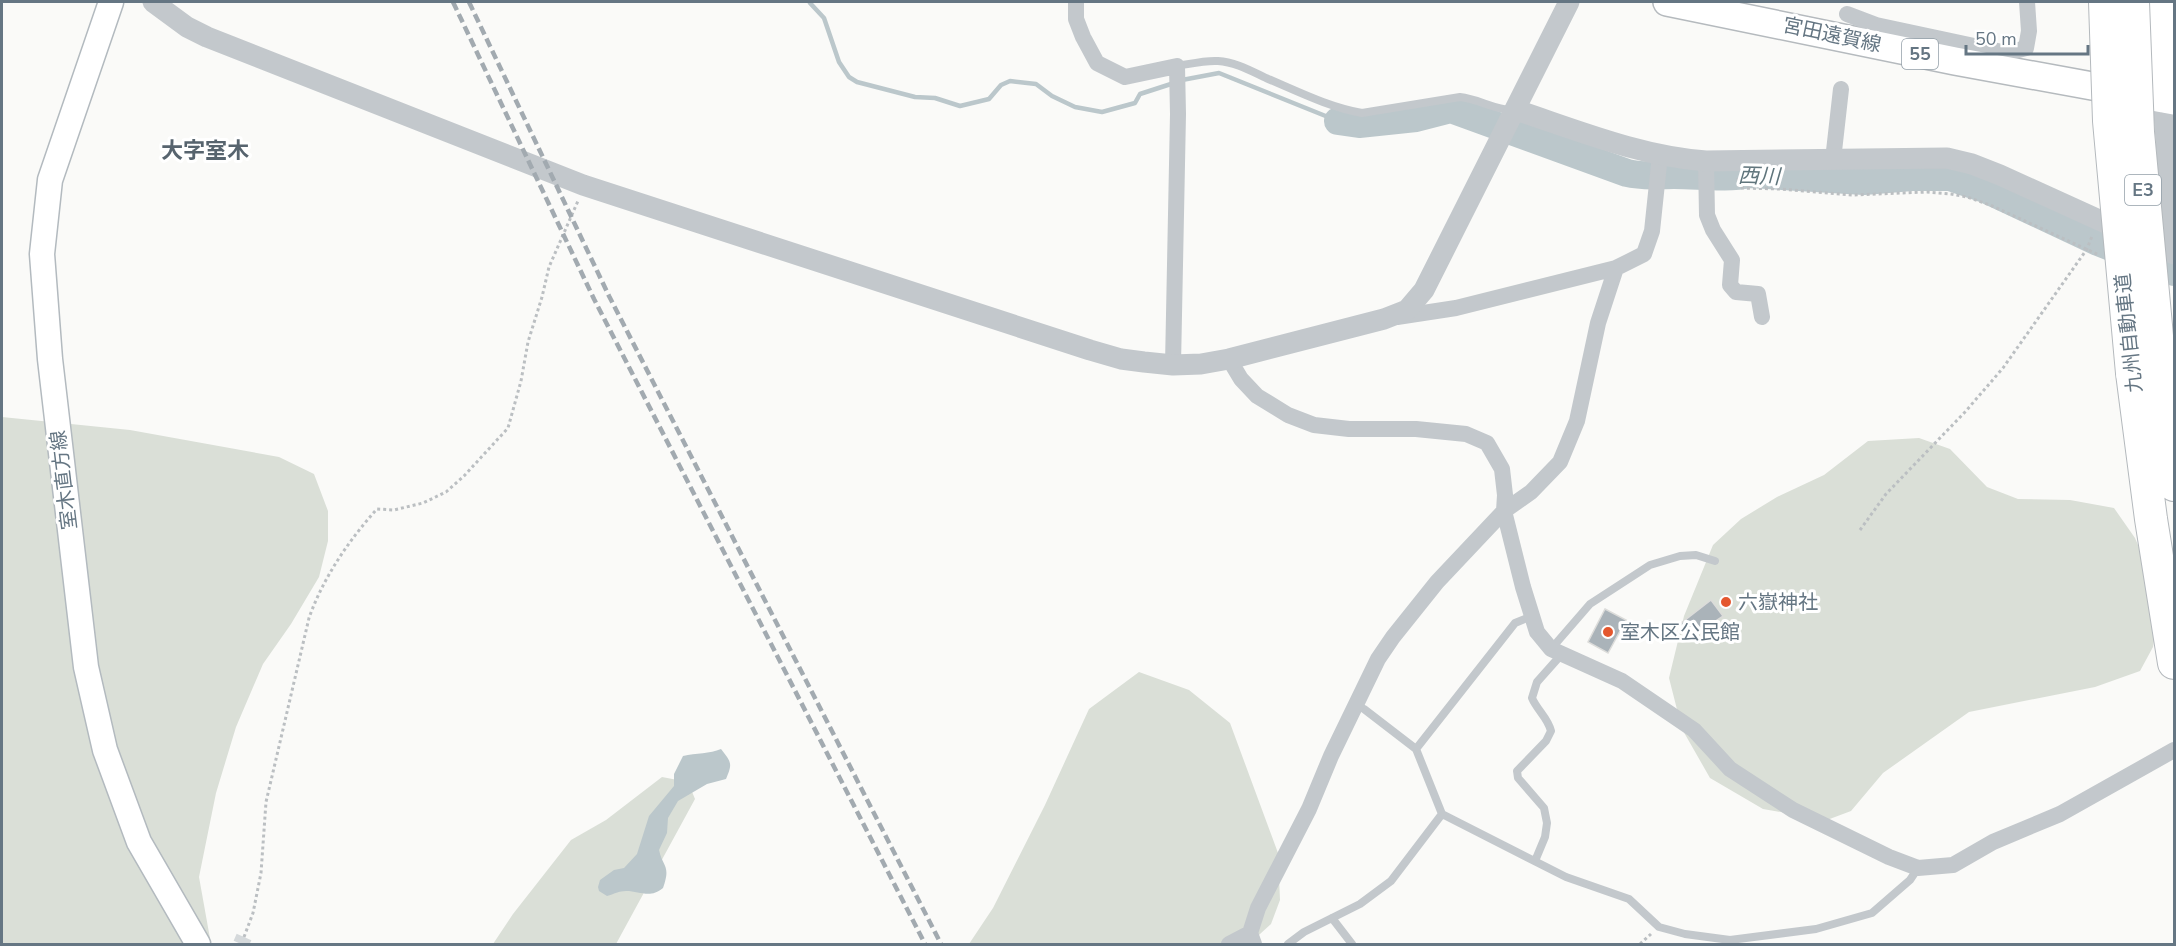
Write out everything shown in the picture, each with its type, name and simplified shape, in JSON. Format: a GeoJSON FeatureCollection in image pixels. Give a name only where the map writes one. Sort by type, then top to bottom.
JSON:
{"type":"FeatureCollection","features":[{"type":"Feature","properties":{"kind":"highway","name":"九州自動車道"},"geometry":{"type":"LineString","coordinates":[[2105,2],[2109,121],[2147,376],[2175,485]]}},
{"type":"Feature","properties":{"kind":"highway","name":"九州自動車道"},"geometry":{"type":"LineString","coordinates":[[2152,3],[2138,132],[2151,519],[2175,663]]}},
{"type":"Feature","properties":{"kind":"main road","name":"室木直方線"},"geometry":{"type":"LineString","coordinates":[[111,2],[50,180],[42,254],[50,359],[87,668],[105,750],[138,842],[198,945]]}},
{"type":"Feature","properties":{"kind":"main road","name":"宮田遠賀線"},"geometry":{"type":"LineString","coordinates":[[1667,2],[1847,17],[1955,61],[2169,100]]}},
{"type":"Feature","properties":{"kind":"main road"},"geometry":{"type":"LineString","coordinates":[[2152,3],[2169,100]]}},
{"type":"Feature","properties":{"kind":"street"},"geometry":{"type":"LineString","coordinates":[[153,2],[187,27],[207,38],[583,184],[1121,359],[1173,364],[1229,359],[1384,319],[1456,308],[1616,267],[1644,254],[1652,231],[1660,155]]}},
{"type":"Feature","properties":{"kind":"street"},"geometry":{"type":"LineString","coordinates":[[1076,2],[1076,19],[1097,63],[1125,77],[1177,66],[1173,364]]}},
{"type":"Feature","properties":{"kind":"street"},"geometry":{"type":"LineString","coordinates":[[1384,319],[1407,310],[1424,290],[1569,2]]}},
{"type":"Feature","properties":{"kind":"street"},"geometry":{"type":"LineString","coordinates":[[1847,17],[2007,53],[2026,48],[2029,31],[2027,2]]}},
{"type":"Feature","properties":{"kind":"street"},"geometry":{"type":"LineString","coordinates":[[1833,160],[1840,89]]}},
{"type":"Feature","properties":{"kind":"street"},"geometry":{"type":"LineString","coordinates":[[2169,100],[2175,249]]}},
{"type":"Feature","properties":{"kind":"street"},"geometry":{"type":"LineString","coordinates":[[1516,110],[1629,148],[1706,161],[1947,158],[1972,164],[2000,175],[2175,254]]}},
{"type":"Feature","properties":{"kind":"street"},"geometry":{"type":"LineString","coordinates":[[1706,161],[1707,215],[1713,230],[1732,260],[1730,285],[1736,292],[1758,294],[1762,317]]}},
{"type":"Feature","properties":{"kind":"street"},"geometry":{"type":"LineString","coordinates":[[1229,945],[1252,939],[1258,908],[1309,809],[1378,659],[1393,637],[1437,582],[1504,512],[1531,492],[1560,462],[1578,421],[1598,323],[1616,267]]}},
{"type":"Feature","properties":{"kind":"street"},"geometry":{"type":"LineString","coordinates":[[1229,359],[1241,379],[1257,396],[1288,416],[1314,425],[1349,429],[1416,429],[1466,434],[1487,443],[1502,469],[1504,512],[1537,632],[1556,652],[1622,681],[1654,702],[1694,730],[1730,769],[1793,810],[1889,857],[1918,868],[1953,865],[1993,842],[2060,814],[2175,750]]}},
{"type":"Feature","properties":{"kind":"lane"},"geometry":{"type":"LineString","coordinates":[[1177,66],[1212,60],[1221,61],[1240,66],[1348,111],[1362,113],[1460,97],[1501,110],[1516,110]]}},
{"type":"Feature","properties":{"kind":"lane"},"geometry":{"type":"LineString","coordinates":[[1535,861],[1545,837],[1547,823],[1544,808],[1518,778],[1517,771],[1546,741],[1551,731],[1549,721],[1537,710],[1532,698],[1537,682],[1590,604],[1650,565],[1680,556],[1696,555],[1714,561]]}},
{"type":"Feature","properties":{"kind":"lane"},"geometry":{"type":"LineString","coordinates":[[1416,749],[1515,623],[1532,616]]}},
{"type":"Feature","properties":{"kind":"lane"},"geometry":{"type":"LineString","coordinates":[[1356,705],[1416,749],[1442,814],[1566,877],[1629,899],[1659,927],[1685,934],[1730,940],[1816,929],[1872,913],[1910,880],[1918,868]]}},
{"type":"Feature","properties":{"kind":"lane"},"geometry":{"type":"LineString","coordinates":[[1288,945],[1304,932],[1360,904],[1390,881],[1442,814]]}},
{"type":"Feature","properties":{"kind":"lane"},"geometry":{"type":"LineString","coordinates":[[1332,918],[1352,945]]}},
{"type":"Feature","properties":{"kind":"path"},"geometry":{"type":"LineString","coordinates":[[244,937],[254,913],[261,873],[266,802],[309,618],[318,592],[359,529],[377,509],[394,510],[423,503],[446,492],[508,428],[521,381],[528,342],[549,267],[583,184]]}},
{"type":"Feature","properties":{"kind":"path"},"geometry":{"type":"LineString","coordinates":[[1739,188],[1852,195],[1927,192],[1967,197],[1990,205],[2101,256]]}},
{"type":"Feature","properties":{"kind":"path"},"geometry":{"type":"LineString","coordinates":[[1860,530],[1886,494],[1965,412],[2002,368],[2087,249]]}},
{"type":"Feature","properties":{"kind":"shaded area"},"geometry":{"type":"Polygon","coordinates":[[[2,417],[130,430],[279,457],[314,474],[328,511],[328,541],[319,577],[291,624],[263,664],[236,727],[216,793],[199,877],[211,944],[2,944],[2,417]]]}},
{"type":"Feature","properties":{"kind":"shaded area"},"geometry":{"type":"Polygon","coordinates":[[[1919,438],[1950,449],[1987,487],[2018,499],[2070,500],[2114,508],[2135,538],[2160,596],[2153,647],[2140,671],[2095,687],[1969,712],[1883,773],[1851,811],[1827,820],[1763,809],[1710,778],[1682,729],[1669,678],[1684,616],[1713,545],[1741,519],[1777,497],[1824,475],[1868,441],[1919,438]]]}},
{"type":"Feature","properties":{"kind":"shaded area"},"geometry":{"type":"Polygon","coordinates":[[[1139,672],[1189,690],[1230,723],[1278,853],[1280,900],[1271,924],[1249,944],[969,944],[993,908],[1045,805],[1089,709],[1139,672]]]}},
{"type":"Feature","properties":{"kind":"shaded area"},"geometry":{"type":"Polygon","coordinates":[[[721,749],[730,763],[726,779],[707,784],[678,801],[668,818],[667,833],[659,850],[666,871],[663,888],[649,894],[623,891],[607,896],[599,891],[600,880],[614,870],[624,868],[637,854],[649,816],[674,786],[674,774],[683,756],[721,749]]]}},
{"type":"Feature","properties":{"kind":"shaded area"},"geometry":{"type":"Polygon","coordinates":[[[662,777],[688,782],[695,799],[616,944],[493,944],[513,914],[571,840],[606,820],[662,777]]]}},
{"type":"Feature","properties":{"kind":"building"},"geometry":{"type":"Polygon","coordinates":[[[1711,600],[1723,616],[1690,638],[1680,624],[1711,600]]]}},
{"type":"Feature","properties":{"kind":"building"},"geometry":{"type":"Polygon","coordinates":[[[1605,609],[1626,620],[1608,653],[1588,642],[1605,609]]]}},
{"type":"Feature","properties":{"kind":"waterway"},"geometry":{"type":"LineString","coordinates":[[810,3],[824,18],[839,62],[849,77],[857,82],[915,97],[935,98],[960,106],[989,99],[1001,85],[1010,81],[1036,84],[1052,96],[1075,107],[1102,112],[1135,103],[1140,94],[1174,83]]}},
{"type":"Feature","properties":{"kind":"waterway"},"geometry":{"type":"LineString","coordinates":[[1182,80],[1219,73],[1338,121]]}},
{"type":"Feature","properties":{"kind":"waterway","name":"西川"},"geometry":{"type":"LineString","coordinates":[[1338,121],[1359,124],[1416,118],[1451,109],[1627,173],[1639,175],[1722,177],[1751,174],[1864,181],[1950,177],[1985,189],[2098,242],[2174,272]]}},
{"type":"Feature","properties":{"kind":"tunnel"},"geometry":{"type":"LineString","coordinates":[[241,944],[244,937]]}},
{"type":"Feature","properties":{"kind":"railway"},"geometry":{"type":"LineString","coordinates":[[453,2],[594,299],[925,944]]}},
{"type":"Feature","properties":{"kind":"railway"},"geometry":{"type":"LineString","coordinates":[[469,2],[609,296],[941,944]]}},
{"type":"Feature","properties":{"kind":"place","name":"六嶽神社"},"geometry":{"type":"Point","coordinates":[1726,602]}},
{"type":"Feature","properties":{"kind":"place","name":"室木区公民館"},"geometry":{"type":"Point","coordinates":[1608,632]}},
{"type":"Feature","properties":{"kind":"district","name":"大字室木"},"geometry":{"type":"Point","coordinates":[205,151]}}]}
